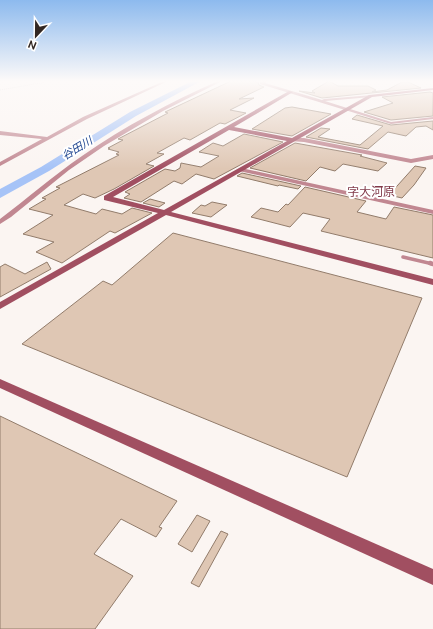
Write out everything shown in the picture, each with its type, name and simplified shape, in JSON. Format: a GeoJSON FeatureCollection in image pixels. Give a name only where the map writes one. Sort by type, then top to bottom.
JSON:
{"type":"FeatureCollection","features":[{"type":"Feature","properties":{"kind":"street"},"geometry":{"type":"LineString","coordinates":[[0,164],[46,138],[101,110]]}},
{"type":"Feature","properties":{"kind":"street"},"geometry":{"type":"LineString","coordinates":[[0,222],[68,168],[110,140],[161,110]]}},
{"type":"Feature","properties":{"kind":"street"},"geometry":{"type":"LineString","coordinates":[[258,110],[107,198],[433,282]]}},
{"type":"Feature","properties":{"kind":"street"},"geometry":{"type":"LineString","coordinates":[[0,306],[346,110]]}},
{"type":"Feature","properties":{"kind":"street"},"geometry":{"type":"LineString","coordinates":[[348,110],[391,123],[433,118]]}},
{"type":"Feature","properties":{"kind":"street"},"geometry":{"type":"LineString","coordinates":[[228,128],[292,140],[304,140],[411,161],[433,157]]}},
{"type":"Feature","properties":{"kind":"street"},"geometry":{"type":"LineString","coordinates":[[0,133],[46,138]]}},
{"type":"Feature","properties":{"kind":"street"},"geometry":{"type":"LineString","coordinates":[[241,170],[433,212]]}},
{"type":"Feature","properties":{"kind":"street"},"geometry":{"type":"LineString","coordinates":[[0,384],[433,577]]}},
{"type":"Feature","properties":{"kind":"lane"},"geometry":{"type":"LineString","coordinates":[[403,257],[433,264]]}},
{"type":"Feature","properties":{"kind":"building"},"geometry":{"type":"Polygon","coordinates":[[[169,110],[232,110],[246,113],[225,124],[220,123],[190,140],[184,138],[157,153],[164,154],[146,164],[154,166],[114,189],[95,198],[83,194],[64,205],[96,214],[102,209],[122,214],[132,208],[152,213],[115,233],[110,231],[62,263],[36,252],[54,242],[23,234],[53,215],[29,209],[46,199],[42,198],[60,188],[56,187],[119,155],[116,154],[119,152],[108,148],[123,140],[118,139],[168,113],[165,112],[169,110]]]}},
{"type":"Feature","properties":{"kind":"building"},"geometry":{"type":"Polygon","coordinates":[[[281,110],[311,110],[331,114],[292,136],[252,129],[281,110]]]}},
{"type":"Feature","properties":{"kind":"building"},"geometry":{"type":"Polygon","coordinates":[[[369,110],[433,110],[433,116],[391,120],[364,112],[369,110]]]}},
{"type":"Feature","properties":{"kind":"building"},"geometry":{"type":"Polygon","coordinates":[[[357,115],[391,125],[433,121],[433,130],[426,126],[416,127],[406,136],[388,132],[368,149],[306,137],[321,128],[330,129],[318,137],[360,145],[383,126],[352,119],[357,115]]]}},
{"type":"Feature","properties":{"kind":"building"},"geometry":{"type":"Polygon","coordinates":[[[244,134],[283,142],[214,179],[196,174],[182,184],[174,181],[141,202],[124,198],[130,194],[125,192],[165,169],[175,171],[180,168],[181,163],[201,167],[219,156],[199,152],[213,143],[223,146],[244,134]]]}},
{"type":"Feature","properties":{"kind":"building"},"geometry":{"type":"Polygon","coordinates":[[[295,143],[362,155],[360,156],[387,163],[378,171],[343,164],[335,171],[320,167],[306,181],[250,168],[295,143]]]}},
{"type":"Feature","properties":{"kind":"building"},"geometry":{"type":"Polygon","coordinates":[[[415,166],[426,168],[414,185],[402,198],[389,195],[415,166]]]}},
{"type":"Feature","properties":{"kind":"building"},"geometry":{"type":"Polygon","coordinates":[[[242,173],[301,186],[298,189],[278,186],[237,176],[242,173]]]}},
{"type":"Feature","properties":{"kind":"building"},"geometry":{"type":"Polygon","coordinates":[[[305,187],[366,201],[357,212],[386,219],[394,207],[433,215],[433,258],[321,231],[330,219],[303,213],[290,227],[251,217],[261,208],[278,212],[286,204],[288,205],[305,187]]]}},
{"type":"Feature","properties":{"kind":"building"},"geometry":{"type":"Polygon","coordinates":[[[150,199],[165,203],[159,207],[143,203],[150,199]]]}},
{"type":"Feature","properties":{"kind":"building"},"geometry":{"type":"Polygon","coordinates":[[[212,202],[227,205],[211,217],[192,213],[201,205],[205,206],[212,202]]]}},
{"type":"Feature","properties":{"kind":"building"},"geometry":{"type":"Polygon","coordinates":[[[173,233],[422,298],[347,477],[22,344],[103,281],[112,285],[173,233]]]}},
{"type":"Feature","properties":{"kind":"building"},"geometry":{"type":"Polygon","coordinates":[[[47,262],[51,269],[0,297],[0,267],[5,264],[25,274],[47,262]]]}},
{"type":"Feature","properties":{"kind":"building"},"geometry":{"type":"Polygon","coordinates":[[[0,416],[177,501],[159,527],[162,528],[156,537],[121,519],[94,554],[133,576],[95,629],[0,629],[0,416]]]}},
{"type":"Feature","properties":{"kind":"building"},"geometry":{"type":"Polygon","coordinates":[[[197,515],[210,521],[192,552],[178,544],[197,515]]]}},
{"type":"Feature","properties":{"kind":"building"},"geometry":{"type":"Polygon","coordinates":[[[221,531],[228,534],[199,587],[191,583],[221,531]]]}},
{"type":"Feature","properties":{"kind":"waterway","name":"谷田川"},"geometry":{"type":"LineString","coordinates":[[0,194],[45,169],[140,110]]}},
{"type":"Feature","properties":{"kind":"district","name":"字大河原"},"geometry":{"type":"Point","coordinates":[371,192]}}]}
